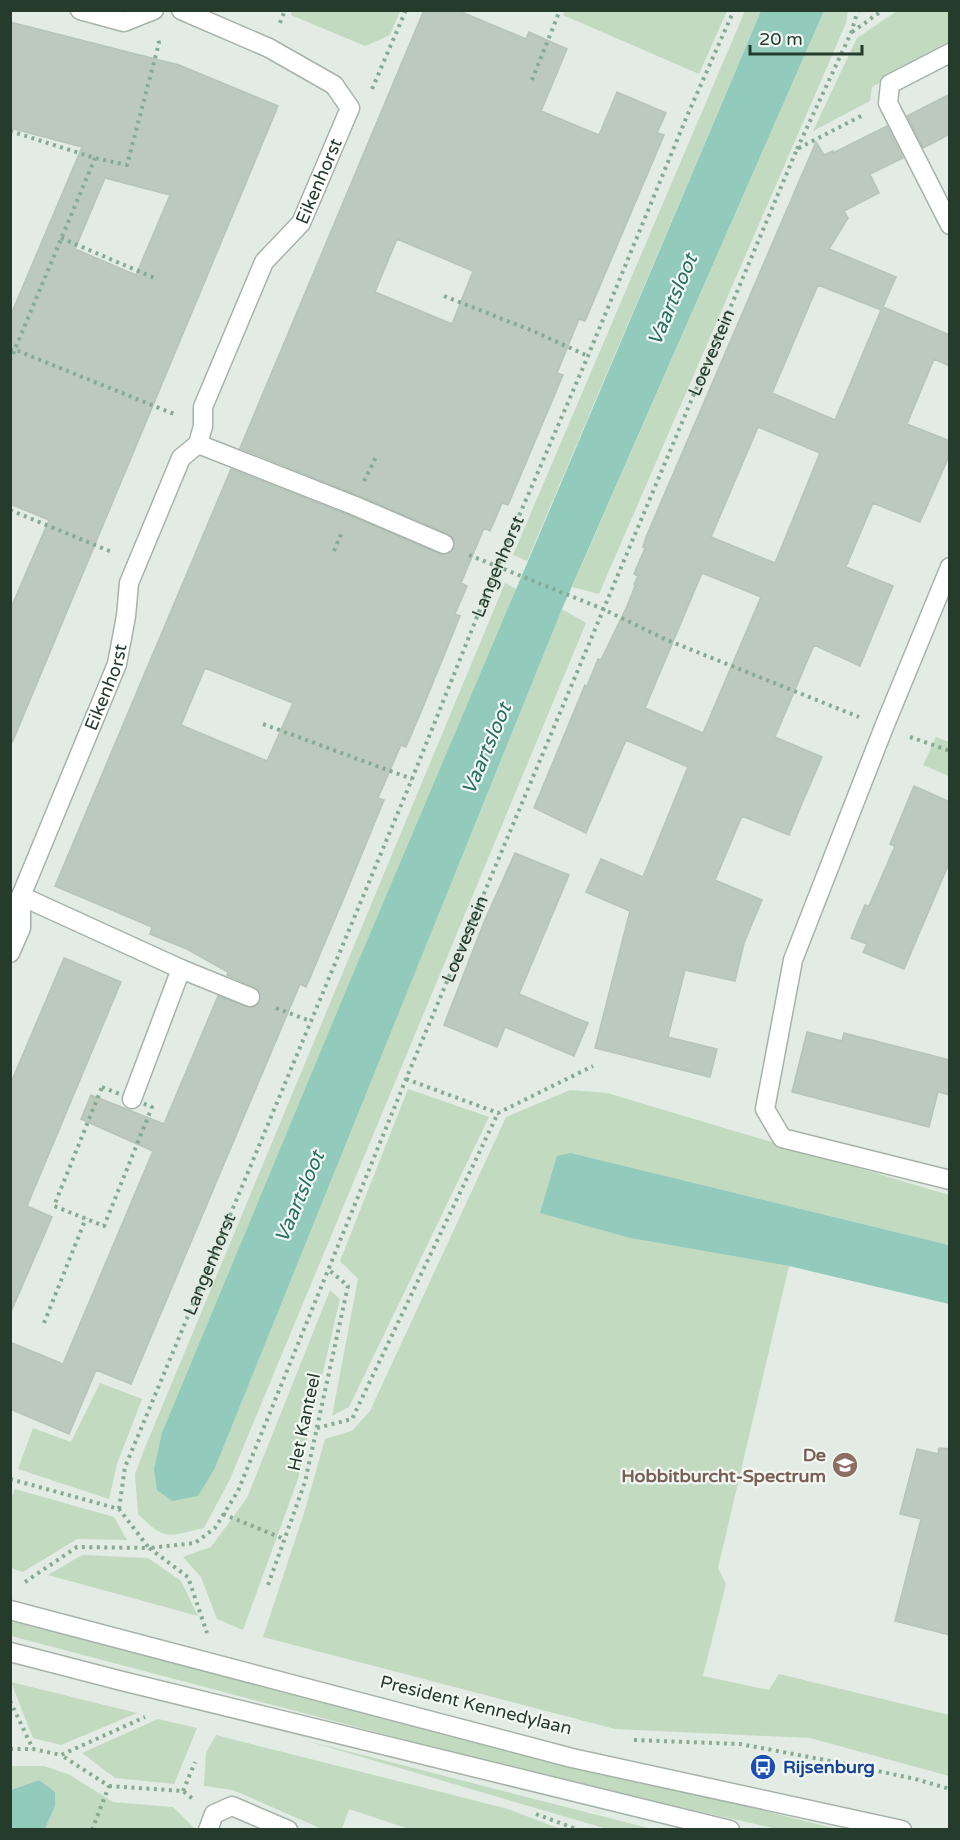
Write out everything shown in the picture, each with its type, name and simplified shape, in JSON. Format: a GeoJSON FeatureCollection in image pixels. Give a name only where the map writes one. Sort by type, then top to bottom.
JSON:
{"type":"FeatureCollection","features":[{"type":"Feature","properties":{"kind":"street"},"geometry":{"type":"LineString","coordinates":[[80,10],[124,22],[151,12]]}},
{"type":"Feature","properties":{"kind":"street"},"geometry":{"type":"LineString","coordinates":[[181,10],[269,48],[334,85],[350,108]]}},
{"type":"Feature","properties":{"kind":"street"},"geometry":{"type":"LineString","coordinates":[[950,53],[891,84],[888,103],[950,225]]}},
{"type":"Feature","properties":{"kind":"street","name":"Eikenhorst"},"geometry":{"type":"LineString","coordinates":[[10,953],[21,928],[21,896],[117,664],[126,616],[129,583],[136,562],[181,458],[198,444],[203,426],[203,406],[264,262],[301,223],[350,108]]}},
{"type":"Feature","properties":{"kind":"street"},"geometry":{"type":"LineString","coordinates":[[198,444],[353,505],[444,544]]}},
{"type":"Feature","properties":{"kind":"street"},"geometry":{"type":"LineString","coordinates":[[950,567],[884,727],[793,960],[765,1108],[782,1138],[950,1180]]}},
{"type":"Feature","properties":{"kind":"street"},"geometry":{"type":"LineString","coordinates":[[21,896],[250,998]]}},
{"type":"Feature","properties":{"kind":"street"},"geometry":{"type":"LineString","coordinates":[[132,1099],[181,969]]}},
{"type":"Feature","properties":{"kind":"street","name":"President Kennedylaan"},"geometry":{"type":"LineString","coordinates":[[10,1610],[572,1758],[902,1830]]}},
{"type":"Feature","properties":{"kind":"street"},"geometry":{"type":"LineString","coordinates":[[10,1652],[730,1830]]}},
{"type":"Feature","properties":{"kind":"street"},"geometry":{"type":"LineString","coordinates":[[208,1830],[214,1814],[232,1806],[288,1830]]}},
{"type":"Feature","properties":{"kind":"path"},"geometry":{"type":"LineString","coordinates":[[350,108],[368,98],[406,10]]}},
{"type":"Feature","properties":{"kind":"path"},"geometry":{"type":"LineString","coordinates":[[532,80],[560,10]]}},
{"type":"Feature","properties":{"kind":"path","name":"Langenhorst"},"geometry":{"type":"LineString","coordinates":[[119,1509],[125,1467],[412,779],[497,567],[734,10]]}},
{"type":"Feature","properties":{"kind":"path","name":"Loevestein"},"geometry":{"type":"LineString","coordinates":[[25,1582],[77,1547],[148,1548],[195,1543],[214,1528],[238,1491],[406,1079],[797,149],[851,33],[858,10]]}},
{"type":"Feature","properties":{"kind":"path"},"geometry":{"type":"LineString","coordinates":[[851,33],[883,10]]}},
{"type":"Feature","properties":{"kind":"path"},"geometry":{"type":"LineString","coordinates":[[10,131],[95,158],[127,165],[159,43],[151,12]]}},
{"type":"Feature","properties":{"kind":"path"},"geometry":{"type":"LineString","coordinates":[[797,149],[849,123]]}},
{"type":"Feature","properties":{"kind":"path"},"geometry":{"type":"LineString","coordinates":[[10,361],[95,158]]}},
{"type":"Feature","properties":{"kind":"path"},"geometry":{"type":"LineString","coordinates":[[61,238],[157,279]]}},
{"type":"Feature","properties":{"kind":"path"},"geometry":{"type":"LineString","coordinates":[[444,296],[533,331],[588,356]]}},
{"type":"Feature","properties":{"kind":"path"},"geometry":{"type":"LineString","coordinates":[[13,351],[203,426]]}},
{"type":"Feature","properties":{"kind":"path"},"geometry":{"type":"LineString","coordinates":[[10,510],[136,562]]}},
{"type":"Feature","properties":{"kind":"path"},"geometry":{"type":"LineString","coordinates":[[497,567],[603,609],[667,640],[950,752]]}},
{"type":"Feature","properties":{"kind":"path"},"geometry":{"type":"LineString","coordinates":[[263,724],[412,779]]}},
{"type":"Feature","properties":{"kind":"path"},"geometry":{"type":"LineString","coordinates":[[250,998],[310,1021]]}},
{"type":"Feature","properties":{"kind":"path"},"geometry":{"type":"LineString","coordinates":[[317,1428],[352,1419],[498,1113],[593,1066]]}},
{"type":"Feature","properties":{"kind":"path"},"geometry":{"type":"LineString","coordinates":[[406,1079],[498,1113]]}},
{"type":"Feature","properties":{"kind":"path"},"geometry":{"type":"LineString","coordinates":[[102,1087],[132,1099],[152,1107],[104,1226],[54,1206],[102,1087]]}},
{"type":"Feature","properties":{"kind":"path"},"geometry":{"type":"LineString","coordinates":[[44,1323],[86,1218]]}},
{"type":"Feature","properties":{"kind":"path","name":"Het Kanteel"},"geometry":{"type":"LineString","coordinates":[[267,1585],[305,1482],[348,1286],[328,1269]]}},
{"type":"Feature","properties":{"kind":"path"},"geometry":{"type":"LineString","coordinates":[[10,1479],[119,1509],[148,1548],[188,1577],[208,1635],[196,1632]]}},
{"type":"Feature","properties":{"kind":"path"},"geometry":{"type":"LineString","coordinates":[[223,1514],[284,1539]]}},
{"type":"Feature","properties":{"kind":"path"},"geometry":{"type":"LineString","coordinates":[[18,1580],[36,1586]]}},
{"type":"Feature","properties":{"kind":"path"},"geometry":{"type":"LineString","coordinates":[[10,1701],[33,1749]]}},
{"type":"Feature","properties":{"kind":"path"},"geometry":{"type":"LineString","coordinates":[[61,1755],[150,1714]]}},
{"type":"Feature","properties":{"kind":"path"},"geometry":{"type":"LineString","coordinates":[[622,1740],[740,1744],[848,1764],[950,1789]]}},
{"type":"Feature","properties":{"kind":"path"},"geometry":{"type":"LineString","coordinates":[[10,1749],[33,1749],[61,1755],[109,1786],[183,1791],[195,1762]]}},
{"type":"Feature","properties":{"kind":"path"},"geometry":{"type":"LineString","coordinates":[[92,1830],[109,1786]]}},
{"type":"Feature","properties":{"kind":"shaded area"},"geometry":{"type":"Polygon","coordinates":[[[292,10],[400,11],[390,35],[365,46],[291,15],[292,10]]]}},
{"type":"Feature","properties":{"kind":"shaded area"},"geometry":{"type":"Polygon","coordinates":[[[565,10],[727,11],[699,74],[563,15],[565,10]]]}},
{"type":"Feature","properties":{"kind":"shaded area"},"geometry":{"type":"Polygon","coordinates":[[[745,11],[761,11],[527,561],[513,555],[745,11]]]}},
{"type":"Feature","properties":{"kind":"shaded area"},"geometry":{"type":"Polygon","coordinates":[[[824,11],[848,11],[846,23],[599,594],[572,587],[824,11]]]}},
{"type":"Feature","properties":{"kind":"shaded area"},"geometry":{"type":"Polygon","coordinates":[[[897,11],[949,11],[949,44],[872,87],[870,101],[813,131],[857,38],[897,11]]]}},
{"type":"Feature","properties":{"kind":"shaded area"},"geometry":{"type":"Polygon","coordinates":[[[505,583],[516,589],[215,1468],[562,609],[586,623],[230,1479],[204,1528],[175,1534],[162,1533],[138,1514],[135,1474],[505,583]]]}},
{"type":"Feature","properties":{"kind":"shaded area"},"geometry":{"type":"Polygon","coordinates":[[[936,737],[949,742],[949,776],[923,765],[936,737]]]}},
{"type":"Feature","properties":{"kind":"shaded area"},"geometry":{"type":"Polygon","coordinates":[[[408,1089],[489,1117],[349,1407],[332,1416],[358,1279],[340,1261],[408,1089]]]}},
{"type":"Feature","properties":{"kind":"shaded area"},"geometry":{"type":"Polygon","coordinates":[[[570,1090],[607,1093],[949,1195],[949,1245],[571,1153],[541,1213],[630,1238],[789,1266],[718,1568],[726,1584],[703,1676],[769,1690],[779,1674],[949,1715],[949,1776],[810,1738],[615,1729],[263,1637],[305,1510],[325,1439],[352,1431],[370,1411],[506,1117],[570,1090]]]}},
{"type":"Feature","properties":{"kind":"shaded area"},"geometry":{"type":"Polygon","coordinates":[[[330,1290],[340,1299],[298,1479],[243,1630],[217,1619],[201,1577],[183,1557],[211,1547],[247,1498],[330,1290]]]}},
{"type":"Feature","properties":{"kind":"shaded area"},"geometry":{"type":"Polygon","coordinates":[[[100,1383],[142,1399],[117,1464],[109,1499],[18,1469],[33,1428],[71,1442],[100,1383]]]}},
{"type":"Feature","properties":{"kind":"shaded area"},"geometry":{"type":"Polygon","coordinates":[[[15,1489],[114,1517],[127,1540],[77,1539],[23,1572],[11,1568],[11,1498],[15,1489]]]}},
{"type":"Feature","properties":{"kind":"shaded area"},"geometry":{"type":"Polygon","coordinates":[[[82,1555],[148,1558],[181,1581],[198,1616],[48,1575],[82,1555]]]}},
{"type":"Feature","properties":{"kind":"shaded area"},"geometry":{"type":"Polygon","coordinates":[[[10,1621],[837,1829],[777,1829],[547,1777],[11,1636],[10,1621]]]}},
{"type":"Feature","properties":{"kind":"shaded area"},"geometry":{"type":"Polygon","coordinates":[[[11,1682],[137,1713],[61,1745],[33,1738],[11,1682]]]}},
{"type":"Feature","properties":{"kind":"shaded area"},"geometry":{"type":"Polygon","coordinates":[[[158,1719],[197,1728],[174,1784],[115,1778],[82,1753],[158,1719]]]}},
{"type":"Feature","properties":{"kind":"shaded area"},"geometry":{"type":"Polygon","coordinates":[[[216,1735],[508,1809],[560,1829],[409,1829],[349,1809],[342,1829],[322,1829],[233,1790],[204,1786],[206,1753],[216,1735]]]}},
{"type":"Feature","properties":{"kind":"shaded area"},"geometry":{"type":"Polygon","coordinates":[[[304,1740],[652,1829],[607,1829],[304,1740]]]}},
{"type":"Feature","properties":{"kind":"shaded area"},"geometry":{"type":"Polygon","coordinates":[[[10,1766],[44,1766],[70,1775],[113,1802],[173,1807],[195,1829],[45,1829],[55,1806],[39,1780],[11,1790],[10,1766]]]}},
{"type":"Feature","properties":{"kind":"water","name":"Vaartsloot"},"geometry":{"type":"Polygon","coordinates":[[[761,11],[824,11],[562,609],[215,1468],[198,1496],[172,1501],[157,1490],[154,1469],[162,1433],[345,993],[761,11]]]}},
{"type":"Feature","properties":{"kind":"water"},"geometry":{"type":"Polygon","coordinates":[[[571,1153],[949,1245],[949,1304],[789,1266],[630,1238],[540,1213],[557,1156],[571,1153]]]}},
{"type":"Feature","properties":{"kind":"water"},"geometry":{"type":"Polygon","coordinates":[[[39,1780],[55,1792],[55,1806],[45,1829],[11,1829],[11,1790],[39,1780]]]}},
{"type":"Feature","properties":{"kind":"building"},"geometry":{"type":"Polygon","coordinates":[[[424,10],[457,10],[526,39],[529,32],[567,49],[541,111],[599,135],[617,92],[666,113],[657,133],[664,135],[585,321],[579,319],[557,373],[563,375],[508,505],[502,503],[490,531],[484,528],[461,583],[467,586],[455,614],[460,616],[406,747],[401,745],[378,798],[384,800],[343,900],[306,987],[300,984],[131,1384],[96,1370],[69,1434],[10,1409],[10,1342],[63,1364],[153,1151],[81,1119],[91,1095],[164,1124],[218,996],[251,1008],[261,1001],[261,995],[255,987],[227,975],[228,972],[187,949],[150,934],[152,927],[55,886],[231,469],[349,515],[440,554],[450,553],[454,548],[453,538],[448,534],[240,448],[424,10]],[[397,239],[375,292],[452,324],[473,271],[397,239]],[[205,668],[181,725],[267,761],[293,703],[205,668]]]}},
{"type":"Feature","properties":{"kind":"building"},"geometry":{"type":"Polygon","coordinates":[[[10,22],[179,65],[278,106],[12,743],[10,610],[49,520],[10,504],[10,317],[82,147],[10,128],[10,22]],[[105,178],[75,249],[136,275],[170,195],[105,178]]]}},
{"type":"Feature","properties":{"kind":"building"},"geometry":{"type":"Polygon","coordinates":[[[950,94],[950,134],[923,148],[907,116],[950,94]]]}},
{"type":"Feature","properties":{"kind":"building"},"geometry":{"type":"Polygon","coordinates":[[[887,126],[903,158],[870,174],[879,193],[844,211],[848,218],[829,249],[896,277],[883,307],[950,335],[950,366],[934,359],[907,424],[950,441],[950,454],[920,522],[873,503],[846,567],[893,586],[860,666],[814,645],[775,737],[822,757],[789,835],[742,816],[715,880],[762,900],[744,943],[735,981],[685,970],[668,1037],[717,1049],[710,1077],[595,1048],[630,911],[586,892],[601,859],[643,877],[688,767],[626,740],[586,833],[534,808],[585,685],[587,686],[598,659],[601,660],[627,606],[638,576],[634,574],[645,548],[643,547],[646,537],[816,142],[824,155],[833,151],[833,153],[887,126]],[[818,285],[772,393],[835,420],[881,310],[818,285]],[[758,427],[711,537],[775,563],[820,453],[758,427]],[[702,573],[645,708],[703,733],[761,597],[702,573]]]}},
{"type":"Feature","properties":{"kind":"building"},"geometry":{"type":"Polygon","coordinates":[[[914,786],[950,802],[950,861],[904,969],[863,952],[867,944],[851,938],[865,905],[869,906],[895,846],[890,844],[914,786]]]}},
{"type":"Feature","properties":{"kind":"building"},"geometry":{"type":"Polygon","coordinates":[[[515,853],[569,875],[519,994],[588,1023],[574,1056],[505,1027],[497,1047],[444,1025],[484,922],[515,853]]]}},
{"type":"Feature","properties":{"kind":"building"},"geometry":{"type":"Polygon","coordinates":[[[64,958],[121,982],[27,1206],[52,1217],[10,1314],[10,1085],[64,958]]]}},
{"type":"Feature","properties":{"kind":"building"},"geometry":{"type":"Polygon","coordinates":[[[807,1032],[842,1041],[844,1033],[950,1060],[950,1095],[938,1092],[929,1127],[792,1092],[807,1032]]]}},
{"type":"Feature","properties":{"kind":"building"},"geometry":{"type":"Polygon","coordinates":[[[939,1448],[950,1449],[950,1635],[895,1621],[921,1519],[900,1514],[917,1449],[938,1454],[939,1448]]]}},
{"type":"Feature","properties":{"kind":"place","name":"De Hobbitburcht-Spectrum"},"geometry":{"type":"Point","coordinates":[845,1465]}},
{"type":"Feature","properties":{"kind":"place","name":"Rijsenburg"},"geometry":{"type":"Point","coordinates":[763,1767]}}]}
